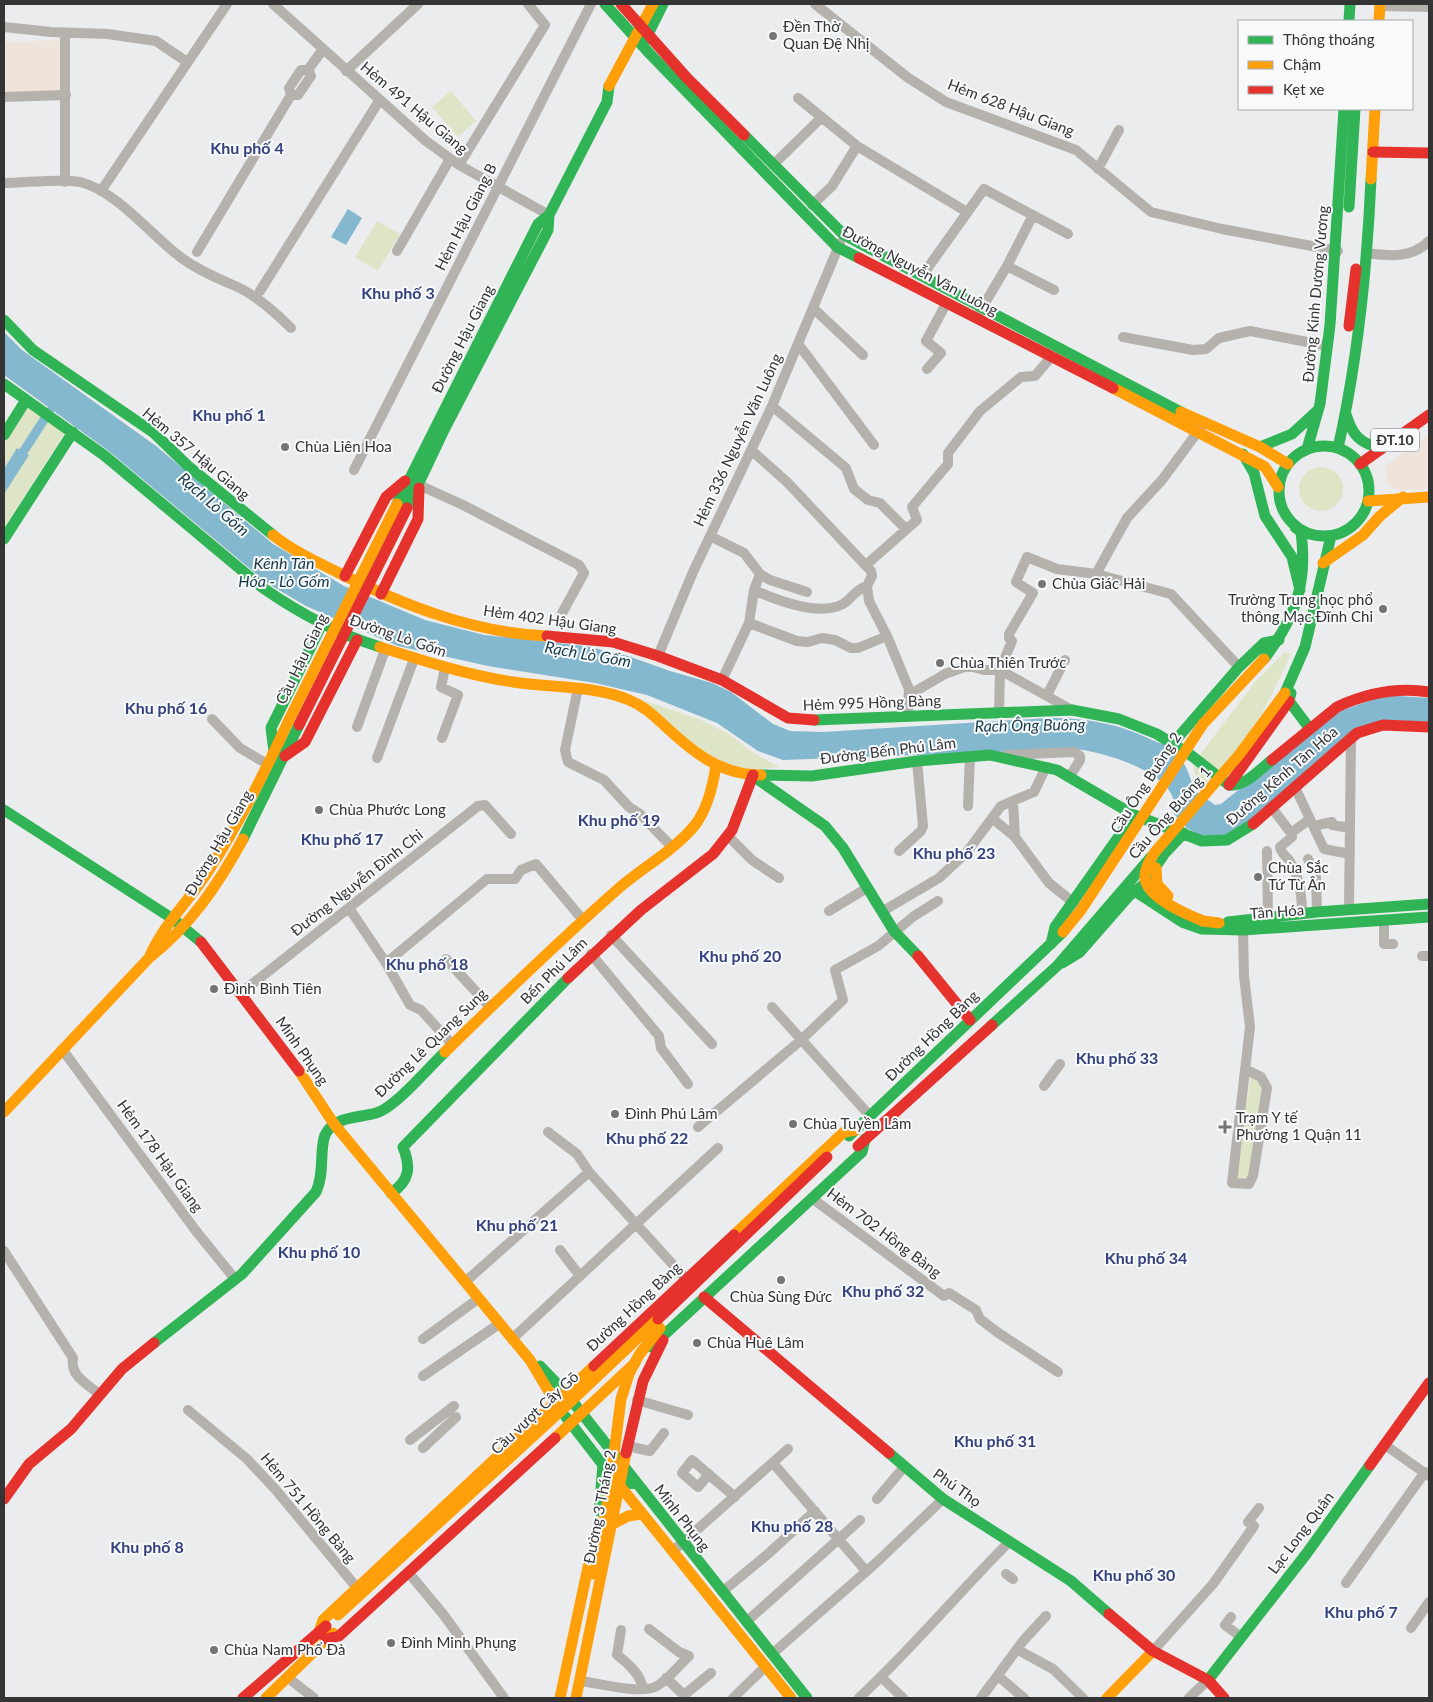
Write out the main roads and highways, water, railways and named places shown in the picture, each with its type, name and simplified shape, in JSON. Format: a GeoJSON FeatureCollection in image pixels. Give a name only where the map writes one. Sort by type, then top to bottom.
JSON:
{"type":"FeatureCollection","features":[{"type":"Feature","properties":{"kind":"main road","name":"Đường Nguyễn Văn Luông"},"geometry":{"type":"LineString","coordinates":[[605,4],[641,36],[844,235],[983,307],[1202,428],[1265,467],[1278,487]]}},
{"type":"Feature","properties":{"kind":"main road","name":"Đường Nguyễn Văn Luông"},"geometry":{"type":"LineString","coordinates":[[620,4],[641,36],[837,247],[1051,357],[1202,428],[1260,447],[1288,464]]}},
{"type":"Feature","properties":{"kind":"main road","name":"Đường Hậu Giang"},"geometry":{"type":"LineString","coordinates":[[641,36],[653,4]]}},
{"type":"Feature","properties":{"kind":"main road","name":"Đường Hậu Giang"},"geometry":{"type":"LineString","coordinates":[[402,506],[538,224],[549,216],[607,102],[608,89],[663,4]]}},
{"type":"Feature","properties":{"kind":"main road"},"geometry":{"type":"LineString","coordinates":[[1349,20],[1350,4]]}},
{"type":"Feature","properties":{"kind":"main road"},"geometry":{"type":"LineString","coordinates":[[1358,4],[1358,20]]}},
{"type":"Feature","properties":{"kind":"main road"},"geometry":{"type":"LineString","coordinates":[[1370,20],[1376,5]]}},
{"type":"Feature","properties":{"kind":"main road"},"geometry":{"type":"LineString","coordinates":[[1376,5],[1380,20]]}},
{"type":"Feature","properties":{"kind":"main road","name":"Đường Kinh Dương Vương"},"geometry":{"type":"LineString","coordinates":[[1334,447],[1357,256],[1357,152],[1344,110]]}},
{"type":"Feature","properties":{"kind":"main road","name":"Đường Kinh Dương Vương"},"geometry":{"type":"LineString","coordinates":[[1334,447],[1346,414],[1364,293],[1366,253],[1354,110]]}},
{"type":"Feature","properties":{"kind":"main road","name":"Đường Kinh Dương Vương"},"geometry":{"type":"LineString","coordinates":[[1311,448],[1316,429],[1328,346],[1338,251],[1365,110]]}},
{"type":"Feature","properties":{"kind":"main road","name":"Đường Kinh Dương Vương"},"geometry":{"type":"LineString","coordinates":[[1311,448],[1326,405],[1347,253],[1357,152],[1375,110]]}},
{"type":"Feature","properties":{"kind":"main road"},"geometry":{"type":"LineString","coordinates":[[1357,152],[1429,153]]}},
{"type":"Feature","properties":{"kind":"main road","name":"Hẻm 357 Hậu Giang"},"geometry":{"type":"LineString","coordinates":[[4,320],[33,350],[154,433],[188,466],[275,537],[381,594]]}},
{"type":"Feature","properties":{"kind":"main road","name":"Đường Lò Gốm"},"geometry":{"type":"LineString","coordinates":[[4,384],[133,478],[264,588],[322,624],[357,640],[445,668],[513,682],[578,688],[618,696],[642,706],[690,749],[716,765],[742,774],[752,775]]}},
{"type":"Feature","properties":{"kind":"main road"},"geometry":{"type":"LineString","coordinates":[[4,435],[26,400]]}},
{"type":"Feature","properties":{"kind":"main road"},"geometry":{"type":"LineString","coordinates":[[1260,447],[1280,441],[1296,432],[1319,408]]}},
{"type":"Feature","properties":{"kind":"main road"},"geometry":{"type":"LineString","coordinates":[[1346,414],[1350,428],[1358,440],[1369,446],[1382,448]]}},
{"type":"Feature","properties":{"kind":"main road","name":"ĐT.10"},"geometry":{"type":"LineString","coordinates":[[1362,468],[1382,448],[1429,415]]}},
{"type":"Feature","properties":{"kind":"main road","name":"ĐT.10"},"geometry":{"type":"LineString","coordinates":[[1362,468],[1429,425]]}},
{"type":"Feature","properties":{"kind":"main road"},"geometry":{"type":"LineString","coordinates":[[4,539],[72,432]]}},
{"type":"Feature","properties":{"kind":"main road"},"geometry":{"type":"LineString","coordinates":[[1174,742],[1238,667],[1264,643],[1279,640],[1292,620],[1304,565],[1302,532],[1293,525],[1284,514],[1279,501],[1278,487],[1288,464],[1311,448],[1334,447],[1362,468],[1368,487],[1368,502],[1363,514],[1354,524],[1343,532],[1331,536],[1313,536],[1293,525]]}},
{"type":"Feature","properties":{"kind":"main road"},"geometry":{"type":"LineString","coordinates":[[1243,454],[1254,474],[1265,516],[1292,557],[1300,590]]}},
{"type":"Feature","properties":{"kind":"main road","name":"Đường Hậu Giang"},"geometry":{"type":"LineString","coordinates":[[345,576],[386,497],[413,482]]}},
{"type":"Feature","properties":{"kind":"main road","name":"Đường Hậu Giang"},"geometry":{"type":"LineString","coordinates":[[381,594],[418,519],[413,482]]}},
{"type":"Feature","properties":{"kind":"main road"},"geometry":{"type":"LineString","coordinates":[[1368,502],[1403,497],[1429,497]]}},
{"type":"Feature","properties":{"kind":"main road"},"geometry":{"type":"LineString","coordinates":[[1323,563],[1363,535],[1380,516],[1403,497]]}},
{"type":"Feature","properties":{"kind":"main road","name":"Cầu Hậu Giang"},"geometry":{"type":"LineString","coordinates":[[294,723],[402,506]]}},
{"type":"Feature","properties":{"kind":"main road"},"geometry":{"type":"LineString","coordinates":[[1229,785],[1287,697],[1311,624],[1323,563],[1331,536]]}},
{"type":"Feature","properties":{"kind":"main road","name":"Hẻm 402 Hậu Giang"},"geometry":{"type":"LineString","coordinates":[[381,594],[452,619],[497,630],[610,642],[658,656]]}},
{"type":"Feature","properties":{"kind":"main road"},"geometry":{"type":"LineString","coordinates":[[279,754],[271,728],[322,624]]}},
{"type":"Feature","properties":{"kind":"main road","name":"Đường Hậu Giang"},"geometry":{"type":"LineString","coordinates":[[149,958],[156,943],[207,873],[267,764],[279,754],[305,742],[357,640]]}},
{"type":"Feature","properties":{"kind":"main road","name":"Cầu Ông Buông 2"},"geometry":{"type":"LineString","coordinates":[[1063,932],[1081,910],[1203,724],[1264,659],[1279,640]]}},
{"type":"Feature","properties":{"kind":"main road","name":"Hẻm 995 Hồng Bàng"},"geometry":{"type":"LineString","coordinates":[[658,656],[722,680],[760,700],[788,718],[822,721],[1072,710],[1119,718],[1174,742],[1229,785]]}},
{"type":"Feature","properties":{"kind":"main road","name":"Đường Kênh Tân Hóa"},"geometry":{"type":"LineString","coordinates":[[1229,785],[1236,786],[1243,783],[1338,707],[1363,695],[1406,689],[1429,692]]}},
{"type":"Feature","properties":{"kind":"main road"},"geometry":{"type":"LineString","coordinates":[[1287,697],[1310,729]]}},
{"type":"Feature","properties":{"kind":"main road","name":"Cầu Ông Buông 1"},"geometry":{"type":"LineString","coordinates":[[1073,949],[1157,860],[1287,697]]}},
{"type":"Feature","properties":{"kind":"main road","name":"Đường Hậu Giang"},"geometry":{"type":"LineString","coordinates":[[4,1112],[149,958],[164,948],[184,927],[218,881],[294,723]]}},
{"type":"Feature","properties":{"kind":"main road","name":"Đường Kênh Tân Hóa"},"geometry":{"type":"LineString","coordinates":[[1134,815],[1202,841],[1224,842],[1237,837],[1351,737],[1369,728],[1384,725],[1429,727]]}},
{"type":"Feature","properties":{"kind":"main road","name":"Đường Bến Phú Lâm"},"geometry":{"type":"LineString","coordinates":[[752,775],[812,776],[917,761],[990,755],[1046,768],[1070,776],[1134,815]]}},
{"type":"Feature","properties":{"kind":"main road","name":"Đường Lê Quang Sung"},"geometry":{"type":"LineString","coordinates":[[334,1124],[358,1115],[376,1113],[389,1106],[490,1007],[583,920],[689,832],[700,819],[712,792],[716,765]]}},
{"type":"Feature","properties":{"kind":"main road"},"geometry":{"type":"LineString","coordinates":[[752,775],[825,826],[843,848],[894,931],[904,940],[970,1020]]}},
{"type":"Feature","properties":{"kind":"main road","name":"Bến Phú Lâm"},"geometry":{"type":"LineString","coordinates":[[391,1193],[401,1187],[409,1174],[408,1160],[404,1147],[591,954],[611,935],[709,858],[728,836],[735,824],[752,775]]}},
{"type":"Feature","properties":{"kind":"main road","name":"Minh Phụng"},"geometry":{"type":"LineString","coordinates":[[4,810],[173,919],[198,938],[242,992],[288,1054],[334,1124],[530,1360],[555,1402],[571,1424],[791,1698]]}},
{"type":"Feature","properties":{"kind":"main road","name":"Đường Hồng Bàng"},"geometry":{"type":"LineString","coordinates":[[1051,944],[1056,927],[1134,815]]}},
{"type":"Feature","properties":{"kind":"main road","name":"Đường Hồng Bàng"},"geometry":{"type":"LineString","coordinates":[[1057,966],[1080,952],[1132,894],[1157,860],[1184,833]]}},
{"type":"Feature","properties":{"kind":"main road"},"geometry":{"type":"LineString","coordinates":[[1157,860],[1154,880],[1165,894],[1219,923]]}},
{"type":"Feature","properties":{"kind":"main road","name":"Tân Hóa"},"geometry":{"type":"LineString","coordinates":[[1157,860],[1146,869],[1145,880],[1149,890],[1179,910],[1203,921],[1219,923],[1349,909],[1429,904]]}},
{"type":"Feature","properties":{"kind":"main road","name":"Tân Hóa"},"geometry":{"type":"LineString","coordinates":[[1132,894],[1194,926],[1215,930],[1243,930],[1429,917]]}},
{"type":"Feature","properties":{"kind":"main road","name":"Đường Hồng Bàng"},"geometry":{"type":"LineString","coordinates":[[266,1698],[323,1635],[323,1620],[356,1588],[685,1278],[844,1132],[856,1130],[1063,932]]}},
{"type":"Feature","properties":{"kind":"main road","name":"Đường Hồng Bàng"},"geometry":{"type":"LineString","coordinates":[[243,1698],[323,1635],[339,1636],[408,1572],[532,1465],[571,1424],[634,1364],[665,1328],[704,1297],[812,1199],[862,1152],[865,1139],[1057,966],[1073,949]]}},
{"type":"Feature","properties":{"kind":"main road"},"geometry":{"type":"LineString","coordinates":[[4,1498],[29,1464],[71,1428],[98,1394],[132,1359],[235,1279],[271,1244],[316,1192],[324,1170],[325,1136],[334,1124]]}},
{"type":"Feature","properties":{"kind":"main road","name":"Cầu vượt Cây Gõ"},"geometry":{"type":"LineString","coordinates":[[569,1698],[604,1524],[621,1399],[629,1374],[639,1356],[665,1328],[831,1162],[856,1130]]}},
{"type":"Feature","properties":{"kind":"main road","name":"Cầu vượt Cây Gõ"},"geometry":{"type":"LineString","coordinates":[[323,1635],[564,1408],[831,1162],[865,1139]]}},
{"type":"Feature","properties":{"kind":"main road","name":"Phú Thọ"},"geometry":{"type":"LineString","coordinates":[[704,1297],[943,1499],[1070,1581],[1153,1651],[1208,1680]]}},
{"type":"Feature","properties":{"kind":"main road","name":"Cầu vượt Cây Gõ"},"geometry":{"type":"LineString","coordinates":[[341,1618],[665,1328]]}},
{"type":"Feature","properties":{"kind":"main road","name":"Đường 3 Tháng 2"},"geometry":{"type":"LineString","coordinates":[[576,1698],[637,1400],[665,1328]]}},
{"type":"Feature","properties":{"kind":"main road"},"geometry":{"type":"LineString","coordinates":[[616,1344],[623,1360],[634,1364]]}},
{"type":"Feature","properties":{"kind":"main road","name":"Minh Phụng"},"geometry":{"type":"LineString","coordinates":[[530,1360],[542,1367],[565,1392],[682,1543],[807,1698]]}},
{"type":"Feature","properties":{"kind":"main road","name":"Lạc Long Quân"},"geometry":{"type":"LineString","coordinates":[[1208,1680],[1307,1553],[1429,1383]]}},
{"type":"Feature","properties":{"kind":"main road","name":"Đường 3 Tháng 2"},"geometry":{"type":"LineString","coordinates":[[560,1698],[602,1491],[603,1465]]}},
{"type":"Feature","properties":{"kind":"main road"},"geometry":{"type":"LineString","coordinates":[[602,1491],[636,1482]]}},
{"type":"Feature","properties":{"kind":"main road"},"geometry":{"type":"LineString","coordinates":[[613,1524],[628,1516],[642,1514]]}},
{"type":"Feature","properties":{"kind":"main road"},"geometry":{"type":"LineString","coordinates":[[1106,1698],[1153,1651]]}},
{"type":"Feature","properties":{"kind":"main road"},"geometry":{"type":"LineString","coordinates":[[1208,1680],[1224,1698]]}},
{"type":"Feature","properties":{"kind":"water"},"geometry":{"type":"Polygon","coordinates":[[[348,209],[362,218],[346,245],[331,237],[348,209]]]}},
{"type":"Feature","properties":{"kind":"water","name":"Kênh Tân Hóa - Lò Gốm"},"geometry":{"type":"Polygon","coordinates":[[[4,332],[22,350],[156,446],[273,544],[344,586],[425,620],[484,635],[585,646],[628,656],[712,683],[731,692],[773,724],[790,731],[823,732],[1048,718],[1075,719],[1101,723],[1127,729],[1171,748],[1184,763],[1194,790],[1215,805],[1221,804],[1333,714],[1384,695],[1429,698],[1429,722],[1384,720],[1253,819],[1223,838],[1198,835],[1187,828],[1174,814],[1174,800],[1167,788],[1158,779],[1116,758],[1088,751],[1076,749],[783,760],[758,751],[717,723],[647,695],[595,683],[488,666],[398,646],[306,606],[267,583],[110,452],[4,375],[4,332]]]}},
{"type":"Feature","properties":{"kind":"water"},"geometry":{"type":"Polygon","coordinates":[[[17,448],[29,455],[4,494],[4,469],[17,448]]]}},
{"type":"Feature","properties":{"kind":"waterway"},"geometry":{"type":"LineString","coordinates":[[18,460],[49,412]]}},
{"type":"Feature","properties":{"kind":"place","name":"Đền Thờ Quan Đệ Nhị"},"geometry":{"type":"Point","coordinates":[773,36]}},
{"type":"Feature","properties":{"kind":"place","name":"Chùa Liên Hoa"},"geometry":{"type":"Point","coordinates":[285,447]}},
{"type":"Feature","properties":{"kind":"place","name":"Chùa Giác Hải"},"geometry":{"type":"Point","coordinates":[1042,584]}},
{"type":"Feature","properties":{"kind":"place","name":"Trường Trung học phổ thông Mạc Đĩnh Chi"},"geometry":{"type":"Point","coordinates":[1383,609]}},
{"type":"Feature","properties":{"kind":"place","name":"Chùa Thiên Trước"},"geometry":{"type":"Point","coordinates":[940,663]}},
{"type":"Feature","properties":{"kind":"place","name":"Chùa Phước Long"},"geometry":{"type":"Point","coordinates":[319,810]}},
{"type":"Feature","properties":{"kind":"place","name":"Chùa Sắc Tứ Từ Ân"},"geometry":{"type":"Point","coordinates":[1258,877]}},
{"type":"Feature","properties":{"kind":"place","name":"Đình Bình Tiên"},"geometry":{"type":"Point","coordinates":[214,989]}},
{"type":"Feature","properties":{"kind":"place","name":"Đình Phú Lâm"},"geometry":{"type":"Point","coordinates":[615,1114]}},
{"type":"Feature","properties":{"kind":"place","name":"Chùa Tuyền Lâm"},"geometry":{"type":"Point","coordinates":[793,1124]}},
{"type":"Feature","properties":{"kind":"place","name":"Trạm Y tế Phường 1 Quận 11"},"geometry":{"type":"Point","coordinates":[1225,1127]}},
{"type":"Feature","properties":{"kind":"place","name":"Chùa Sùng Đức"},"geometry":{"type":"Point","coordinates":[781,1280]}},
{"type":"Feature","properties":{"kind":"place","name":"Chùa Huê Lâm"},"geometry":{"type":"Point","coordinates":[697,1343]}},
{"type":"Feature","properties":{"kind":"place","name":"Đình Minh Phụng"},"geometry":{"type":"Point","coordinates":[391,1643]}},
{"type":"Feature","properties":{"kind":"place","name":"Chùa Nam Phổ Đà"},"geometry":{"type":"Point","coordinates":[214,1650]}},
{"type":"Feature","properties":{"kind":"district","name":"Khu phố 4"},"geometry":{"type":"Point","coordinates":[247,148]}},
{"type":"Feature","properties":{"kind":"district","name":"Khu phố 3"},"geometry":{"type":"Point","coordinates":[398,293]}},
{"type":"Feature","properties":{"kind":"district","name":"Khu phố 1"},"geometry":{"type":"Point","coordinates":[229,415]}},
{"type":"Feature","properties":{"kind":"district","name":"Khu phố 16"},"geometry":{"type":"Point","coordinates":[166,708]}},
{"type":"Feature","properties":{"kind":"district","name":"Khu phố 19"},"geometry":{"type":"Point","coordinates":[619,820]}},
{"type":"Feature","properties":{"kind":"district","name":"Khu phố 17"},"geometry":{"type":"Point","coordinates":[342,839]}},
{"type":"Feature","properties":{"kind":"district","name":"Khu phố 23"},"geometry":{"type":"Point","coordinates":[954,853]}},
{"type":"Feature","properties":{"kind":"district","name":"Khu phố 20"},"geometry":{"type":"Point","coordinates":[740,956]}},
{"type":"Feature","properties":{"kind":"district","name":"Khu phố 18"},"geometry":{"type":"Point","coordinates":[427,964]}},
{"type":"Feature","properties":{"kind":"district","name":"Khu phố 33"},"geometry":{"type":"Point","coordinates":[1117,1058]}},
{"type":"Feature","properties":{"kind":"district","name":"Khu phố 22"},"geometry":{"type":"Point","coordinates":[647,1138]}},
{"type":"Feature","properties":{"kind":"district","name":"Khu phố 21"},"geometry":{"type":"Point","coordinates":[517,1225]}},
{"type":"Feature","properties":{"kind":"district","name":"Khu phố 10"},"geometry":{"type":"Point","coordinates":[319,1252]}},
{"type":"Feature","properties":{"kind":"district","name":"Khu phố 34"},"geometry":{"type":"Point","coordinates":[1146,1258]}},
{"type":"Feature","properties":{"kind":"district","name":"Khu phố 32"},"geometry":{"type":"Point","coordinates":[883,1291]}},
{"type":"Feature","properties":{"kind":"district","name":"Khu phố 31"},"geometry":{"type":"Point","coordinates":[995,1441]}},
{"type":"Feature","properties":{"kind":"district","name":"Khu phố 28"},"geometry":{"type":"Point","coordinates":[792,1526]}},
{"type":"Feature","properties":{"kind":"district","name":"Khu phố 8"},"geometry":{"type":"Point","coordinates":[147,1547]}},
{"type":"Feature","properties":{"kind":"district","name":"Khu phố 30"},"geometry":{"type":"Point","coordinates":[1134,1575]}},
{"type":"Feature","properties":{"kind":"district","name":"Khu phố 7"},"geometry":{"type":"Point","coordinates":[1361,1612]}},
{"type":"Feature","properties":{"kind":"water label","name":"Rạch Lò Gốm"},"geometry":{"type":"Point","coordinates":[214,504]}},
{"type":"Feature","properties":{"kind":"water label","name":"Rạch Lò Gốm"},"geometry":{"type":"Point","coordinates":[588,654]}},
{"type":"Feature","properties":{"kind":"water label","name":"Rạch Ông Buông"},"geometry":{"type":"Point","coordinates":[1030,725]}}]}
